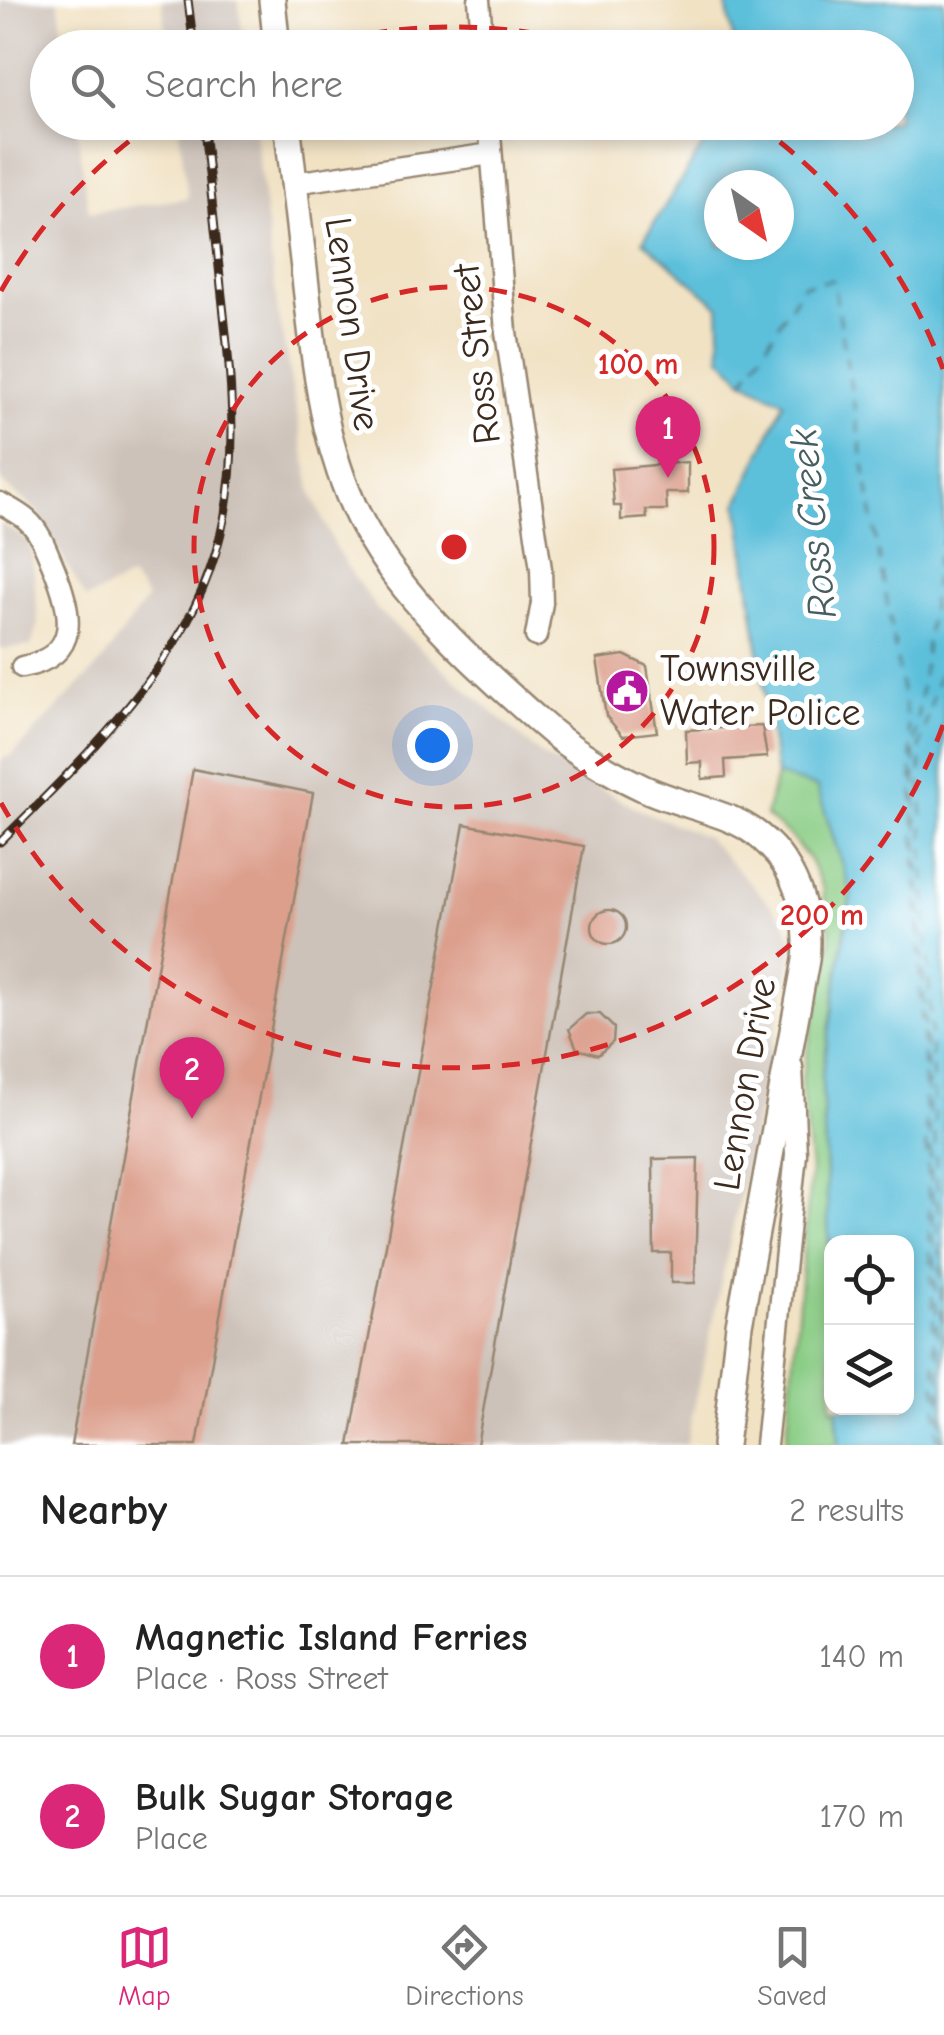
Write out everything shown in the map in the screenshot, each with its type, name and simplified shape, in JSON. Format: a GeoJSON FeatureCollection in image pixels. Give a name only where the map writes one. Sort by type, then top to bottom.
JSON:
{"type":"FeatureCollection","features":[{"type":"Feature","properties":{"kind":"street"},"geometry":{"type":"LineString","coordinates":[[272,0],[275,30]]}},
{"type":"Feature","properties":{"kind":"street"},"geometry":{"type":"LineString","coordinates":[[479,0],[481,30]]}},
{"type":"Feature","properties":{"kind":"street","name":"Lennon Drive"},"geometry":{"type":"LineString","coordinates":[[288,140],[325,426],[344,486],[371,540],[418,603],[552,732],[591,760],[644,789],[741,824],[781,859],[802,899],[808,930],[806,960],[738,1325],[708,1445]]}},
{"type":"Feature","properties":{"kind":"street","name":"Ross Street"},"geometry":{"type":"LineString","coordinates":[[490,140],[506,332],[541,568],[542,603],[536,636]]}},
{"type":"Feature","properties":{"kind":"street"},"geometry":{"type":"LineString","coordinates":[[294,183],[491,154]]}},
{"type":"Feature","properties":{"kind":"street"},"geometry":{"type":"LineString","coordinates":[[0,504],[34,527],[64,592],[69,613],[67,632],[58,650],[46,661],[22,667]]}},
{"type":"Feature","properties":{"kind":"street"},"geometry":{"type":"LineString","coordinates":[[766,1445],[797,1140],[790,1045]]}},
{"type":"Feature","properties":{"kind":"street","name":"Lennon Drive"},"geometry":{"type":"LineString","coordinates":[[725,1445],[738,1325]]}},
{"type":"Feature","properties":{"kind":"shaded area"},"geometry":{"type":"Polygon","coordinates":[[[0,0],[58,0],[62,30],[30,30],[30,140],[78,140],[89,213],[188,198],[180,140],[256,140],[277,307],[312,494],[334,545],[379,612],[542,756],[637,809],[706,837],[784,919],[794,944],[686,1445],[0,1445],[0,761],[13,754],[101,663],[147,598],[131,577],[86,599],[37,511],[0,481],[0,0]]]}},
{"type":"Feature","properties":{"kind":"shaded area"},"geometry":{"type":"Polygon","coordinates":[[[162,0],[238,0],[242,30],[166,30],[162,0]]]}},
{"type":"Feature","properties":{"kind":"shaded area"},"geometry":{"type":"Polygon","coordinates":[[[0,523],[27,540],[32,551],[38,624],[31,646],[0,649],[0,523]]]}},
{"type":"Feature","properties":{"kind":"green space"},"geometry":{"type":"Polygon","coordinates":[[[776,775],[817,786],[851,892],[822,1077],[829,1235],[824,1235],[824,1415],[837,1415],[839,1445],[786,1445],[811,1169],[801,1082],[831,939],[823,888],[810,860],[766,816],[776,775]]]}},
{"type":"Feature","properties":{"kind":"water","name":"Ross Creek"},"geometry":{"type":"Polygon","coordinates":[[[725,0],[944,0],[944,1445],[839,1445],[837,1415],[914,1415],[914,1235],[829,1235],[822,1077],[851,892],[817,787],[776,775],[738,503],[784,402],[744,381],[721,357],[719,306],[643,241],[706,140],[914,140],[914,30],[731,30],[725,0]]]}},
{"type":"Feature","properties":{"kind":"building"},"geometry":{"type":"Polygon","coordinates":[[[688,462],[688,493],[666,493],[667,510],[646,510],[647,518],[621,520],[621,506],[614,506],[611,469],[688,462]]]}},
{"type":"Feature","properties":{"kind":"building","name":"Townsville Water Police"},"geometry":{"type":"Polygon","coordinates":[[[624,655],[647,666],[657,732],[623,736],[606,716],[597,659],[624,655]]]}},
{"type":"Feature","properties":{"kind":"building"},"geometry":{"type":"Polygon","coordinates":[[[762,726],[767,757],[725,760],[726,777],[702,779],[702,762],[687,763],[686,730],[762,726]]]}},
{"type":"Feature","properties":{"kind":"building"},"geometry":{"type":"Polygon","coordinates":[[[193,769],[313,793],[197,1445],[71,1445],[193,769]]]}},
{"type":"Feature","properties":{"kind":"building"},"geometry":{"type":"Polygon","coordinates":[[[464,824],[584,846],[477,1445],[349,1445],[464,824]]]}},
{"type":"Feature","properties":{"kind":"building"},"geometry":{"type":"Polygon","coordinates":[[[609,910],[621,915],[626,927],[621,939],[609,944],[597,939],[592,927],[597,915],[609,910]]]}},
{"type":"Feature","properties":{"kind":"building"},"geometry":{"type":"Polygon","coordinates":[[[586,1014],[600,1014],[614,1028],[613,1042],[598,1055],[577,1049],[569,1029],[586,1014]]]}},
{"type":"Feature","properties":{"kind":"building"},"geometry":{"type":"Polygon","coordinates":[[[698,1158],[695,1283],[671,1283],[671,1253],[654,1253],[653,1159],[698,1158]]]}},
{"type":"Feature","properties":{"kind":"ferry route"},"geometry":{"type":"LineString","coordinates":[[744,381],[803,285],[833,280],[911,745],[938,1445]]}},
{"type":"Feature","properties":{"kind":"ferry route"},"geometry":{"type":"LineString","coordinates":[[942,1445],[914,745],[938,550],[944,538]]}},
{"type":"Feature","properties":{"kind":"ferry route"},"geometry":{"type":"LineString","coordinates":[[944,653],[920,746],[944,1372]]}},
{"type":"Feature","properties":{"kind":"railway"},"geometry":{"type":"LineString","coordinates":[[188,0],[192,30]]}},
{"type":"Feature","properties":{"kind":"railway"},"geometry":{"type":"LineString","coordinates":[[0,842],[70,772],[138,695],[175,642],[198,600],[214,558],[225,516],[232,431],[227,342],[205,140]]}},
{"type":"Feature","properties":{"kind":"place","name":"Magnetic Island Ferries"},"geometry":{"type":"Point","coordinates":[668,478]}},
{"type":"Feature","properties":{"kind":"place","name":"Townsville Water Police"},"geometry":{"type":"Point","coordinates":[627,691]}},
{"type":"Feature","properties":{"kind":"place","name":"Bulk Sugar Storage"},"geometry":{"type":"Point","coordinates":[192,1119]}}]}
